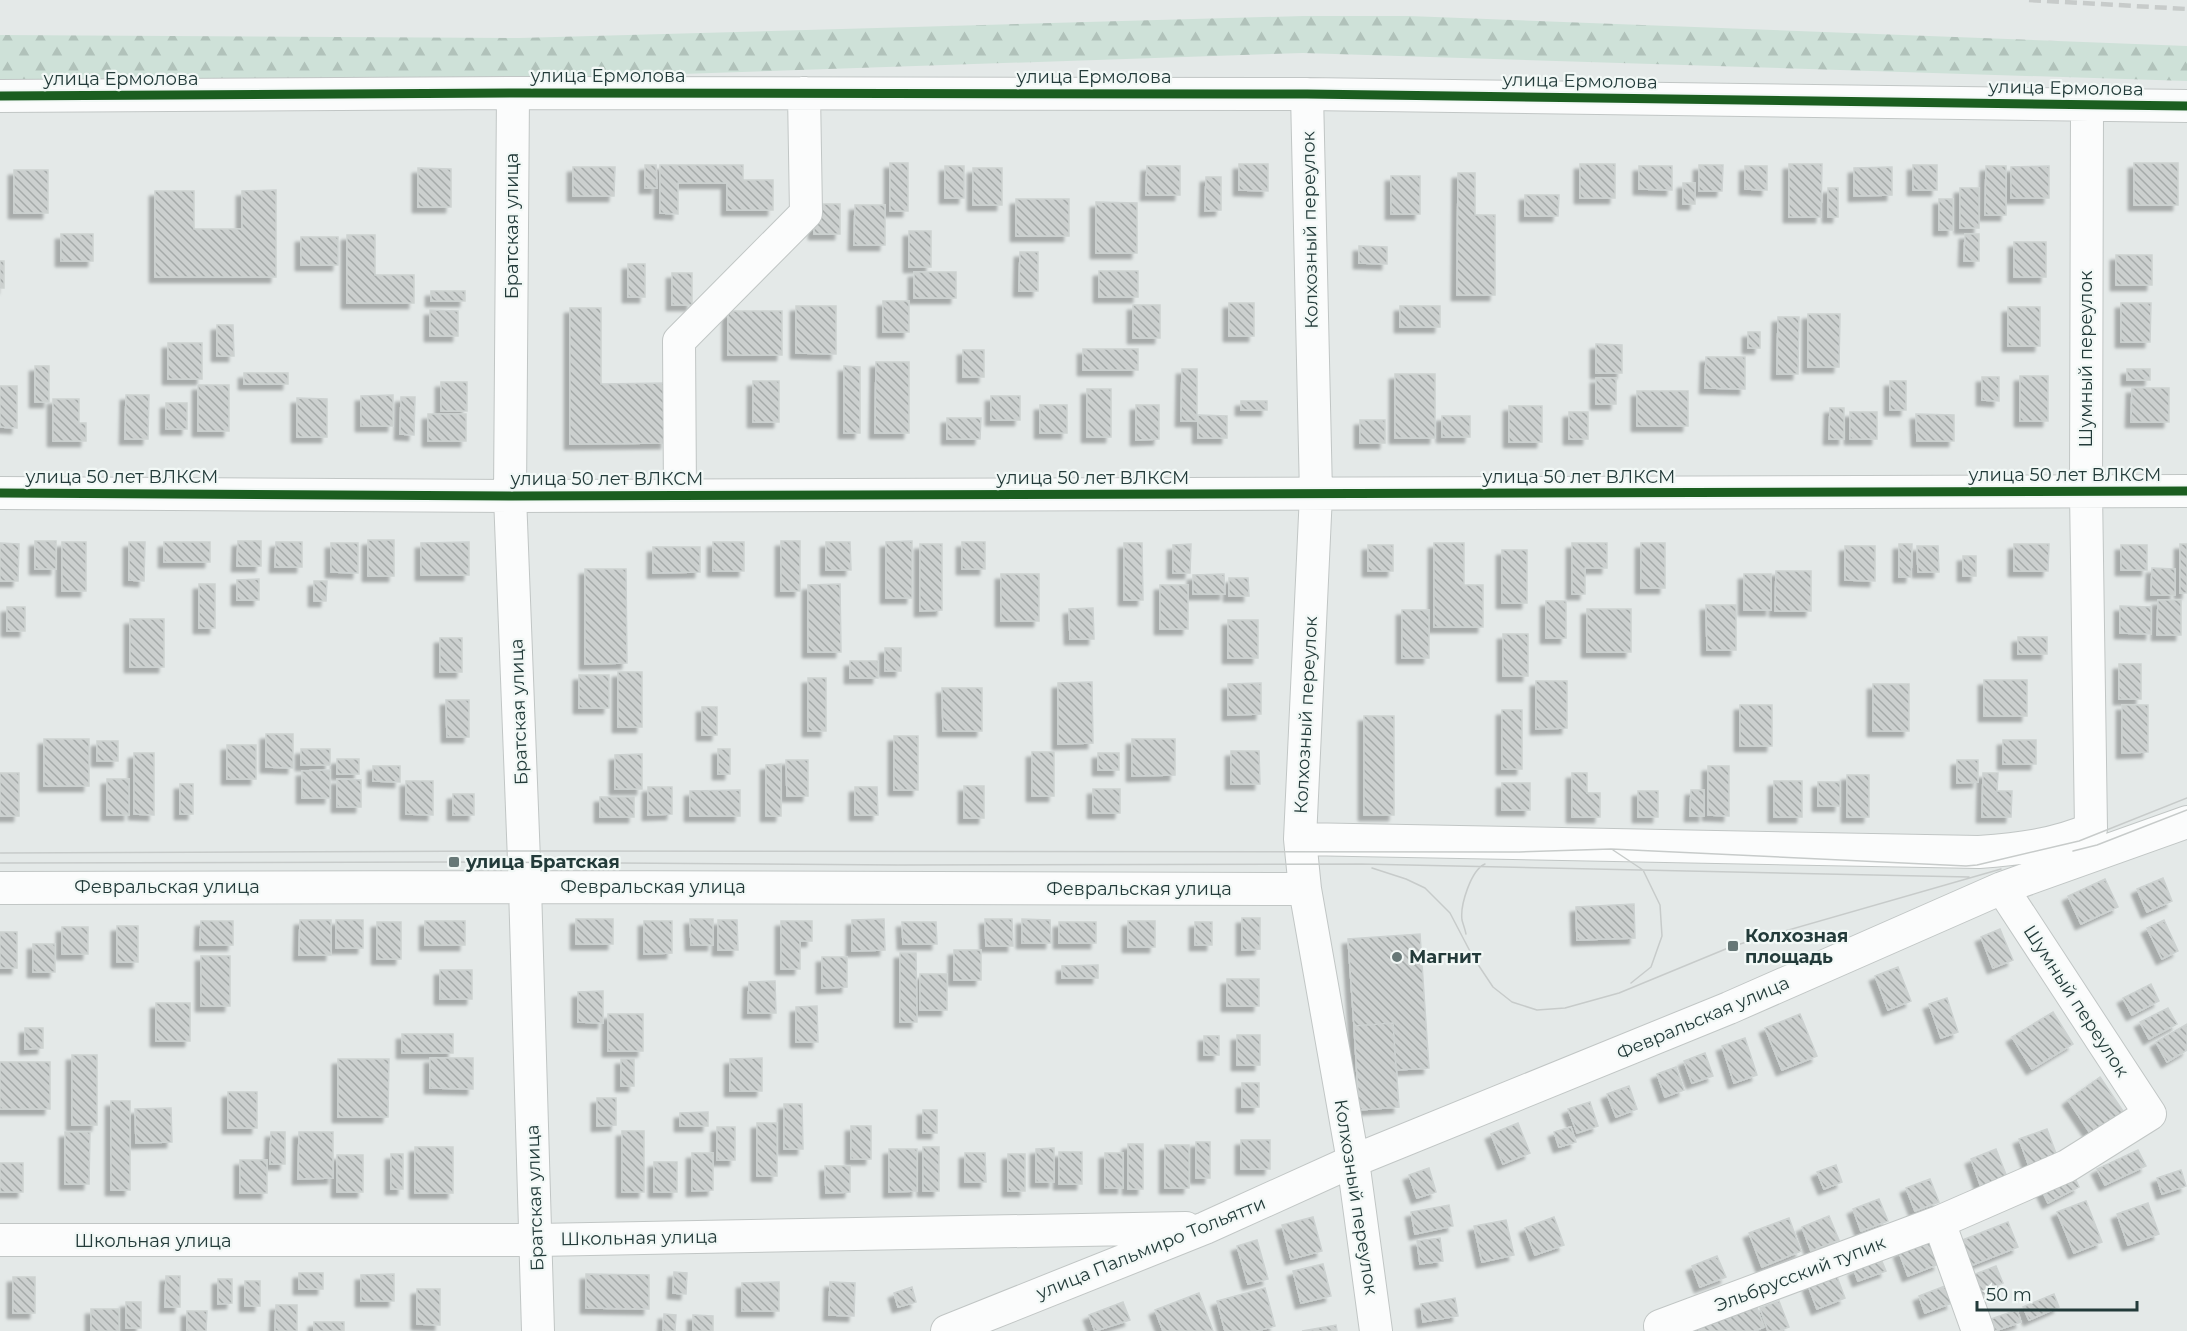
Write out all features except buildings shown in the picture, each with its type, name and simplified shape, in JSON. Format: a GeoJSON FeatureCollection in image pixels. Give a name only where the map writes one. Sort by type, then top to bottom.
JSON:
{"type":"FeatureCollection","features":[{"type":"Feature","properties":{"kind":"street","name":"улица Ермолова"},"geometry":{"type":"LineString","coordinates":[[0,96],[513,93],[1307,94],[2187,106]]}},
{"type":"Feature","properties":{"kind":"street","name":"Братская улица"},"geometry":{"type":"LineString","coordinates":[[513,93],[510,496],[537,1240],[538,1331]]}},
{"type":"Feature","properties":{"kind":"street"},"geometry":{"type":"LineString","coordinates":[[680,495],[679,340],[806,213],[804,93]]}},
{"type":"Feature","properties":{"kind":"street","name":"Колхозный переулок"},"geometry":{"type":"LineString","coordinates":[[1307,94],[1316,494],[1300,839],[1305,889],[1353,1161],[1376,1331]]}},
{"type":"Feature","properties":{"kind":"street","name":"Шумный переулок"},"geometry":{"type":"LineString","coordinates":[[1979,852],[2028,847],[2071,838],[2091,829],[2086,492],[2087,105]]}},
{"type":"Feature","properties":{"kind":"street","name":"улица 50 лет ВЛКСМ"},"geometry":{"type":"LineString","coordinates":[[0,493],[510,496],[2187,491]]}},
{"type":"Feature","properties":{"kind":"street","name":"Февральская улица"},"geometry":{"type":"LineString","coordinates":[[1353,1161],[1729,1008],[1992,892],[2187,822]]}},
{"type":"Feature","properties":{"kind":"street"},"geometry":{"type":"LineString","coordinates":[[1300,839],[1979,852],[1977,866],[1992,892]]}},
{"type":"Feature","properties":{"kind":"street","name":"Февральская улица"},"geometry":{"type":"LineString","coordinates":[[0,888],[1305,889]]}},
{"type":"Feature","properties":{"kind":"street","name":"Шумный переулок"},"geometry":{"type":"LineString","coordinates":[[1992,892],[2150,1114]]}},
{"type":"Feature","properties":{"kind":"street","name":"Эльбрусский тупик"},"geometry":{"type":"LineString","coordinates":[[1660,1326],[1939,1222],[2067,1166],[2150,1114]]}},
{"type":"Feature","properties":{"kind":"street","name":"улица Пальмиро Тольятти"},"geometry":{"type":"LineString","coordinates":[[947,1331],[1205,1228],[1353,1161]]}},
{"type":"Feature","properties":{"kind":"street"},"geometry":{"type":"LineString","coordinates":[[1939,1222],[1978,1331]]}},
{"type":"Feature","properties":{"kind":"street","name":"Школьная улица"},"geometry":{"type":"LineString","coordinates":[[0,1240],[537,1240],[1205,1228]]}},
{"type":"Feature","properties":{"kind":"green space"},"geometry":{"type":"Polygon","coordinates":[[[1303,16],[1409,16],[2187,46],[2187,81],[1303,53],[531,79],[0,79],[0,35],[519,38],[1303,16]]]}},
{"type":"Feature","properties":{"kind":"tram line"},"geometry":{"type":"LineString","coordinates":[[0,853],[1519,852],[1611,849],[1966,866],[2079,841],[2187,798]]}},
{"type":"Feature","properties":{"kind":"tram line"},"geometry":{"type":"LineString","coordinates":[[2073,851],[2097,845],[2187,810]]}},
{"type":"Feature","properties":{"kind":"tram line"},"geometry":{"type":"LineString","coordinates":[[1613,850],[1643,870],[1660,905],[1662,936],[1651,967],[1631,983]]}},
{"type":"Feature","properties":{"kind":"tram line"},"geometry":{"type":"LineString","coordinates":[[0,863],[1361,864],[1969,877]]}},
{"type":"Feature","properties":{"kind":"tram line"},"geometry":{"type":"LineString","coordinates":[[1466,934],[1462,920],[1465,897],[1475,873],[1485,864]]}},
{"type":"Feature","properties":{"kind":"tram line"},"geometry":{"type":"LineString","coordinates":[[1372,868],[1425,888],[1450,913],[1473,957],[1493,987],[1512,1002],[1537,1010],[1565,1008],[1619,993],[1733,946],[2001,869]]}},
{"type":"Feature","properties":{"kind":"railway"},"geometry":{"type":"LineString","coordinates":[[2029,0],[2187,9]]}},
{"type":"Feature","properties":{"kind":"cycle path"},"geometry":{"type":"LineString","coordinates":[[0,96],[513,93],[1307,94],[2187,106]]}},
{"type":"Feature","properties":{"kind":"cycle path"},"geometry":{"type":"LineString","coordinates":[[0,493],[510,496],[2187,491]]}},
{"type":"Feature","properties":{"kind":"place","name":"улица Братская"},"geometry":{"type":"Point","coordinates":[454,862]}},
{"type":"Feature","properties":{"kind":"place","name":"Колхозная площадь"},"geometry":{"type":"Point","coordinates":[1733,946]}},
{"type":"Feature","properties":{"kind":"place","name":"Магнит"},"geometry":{"type":"Point","coordinates":[1397,957]}}]}
